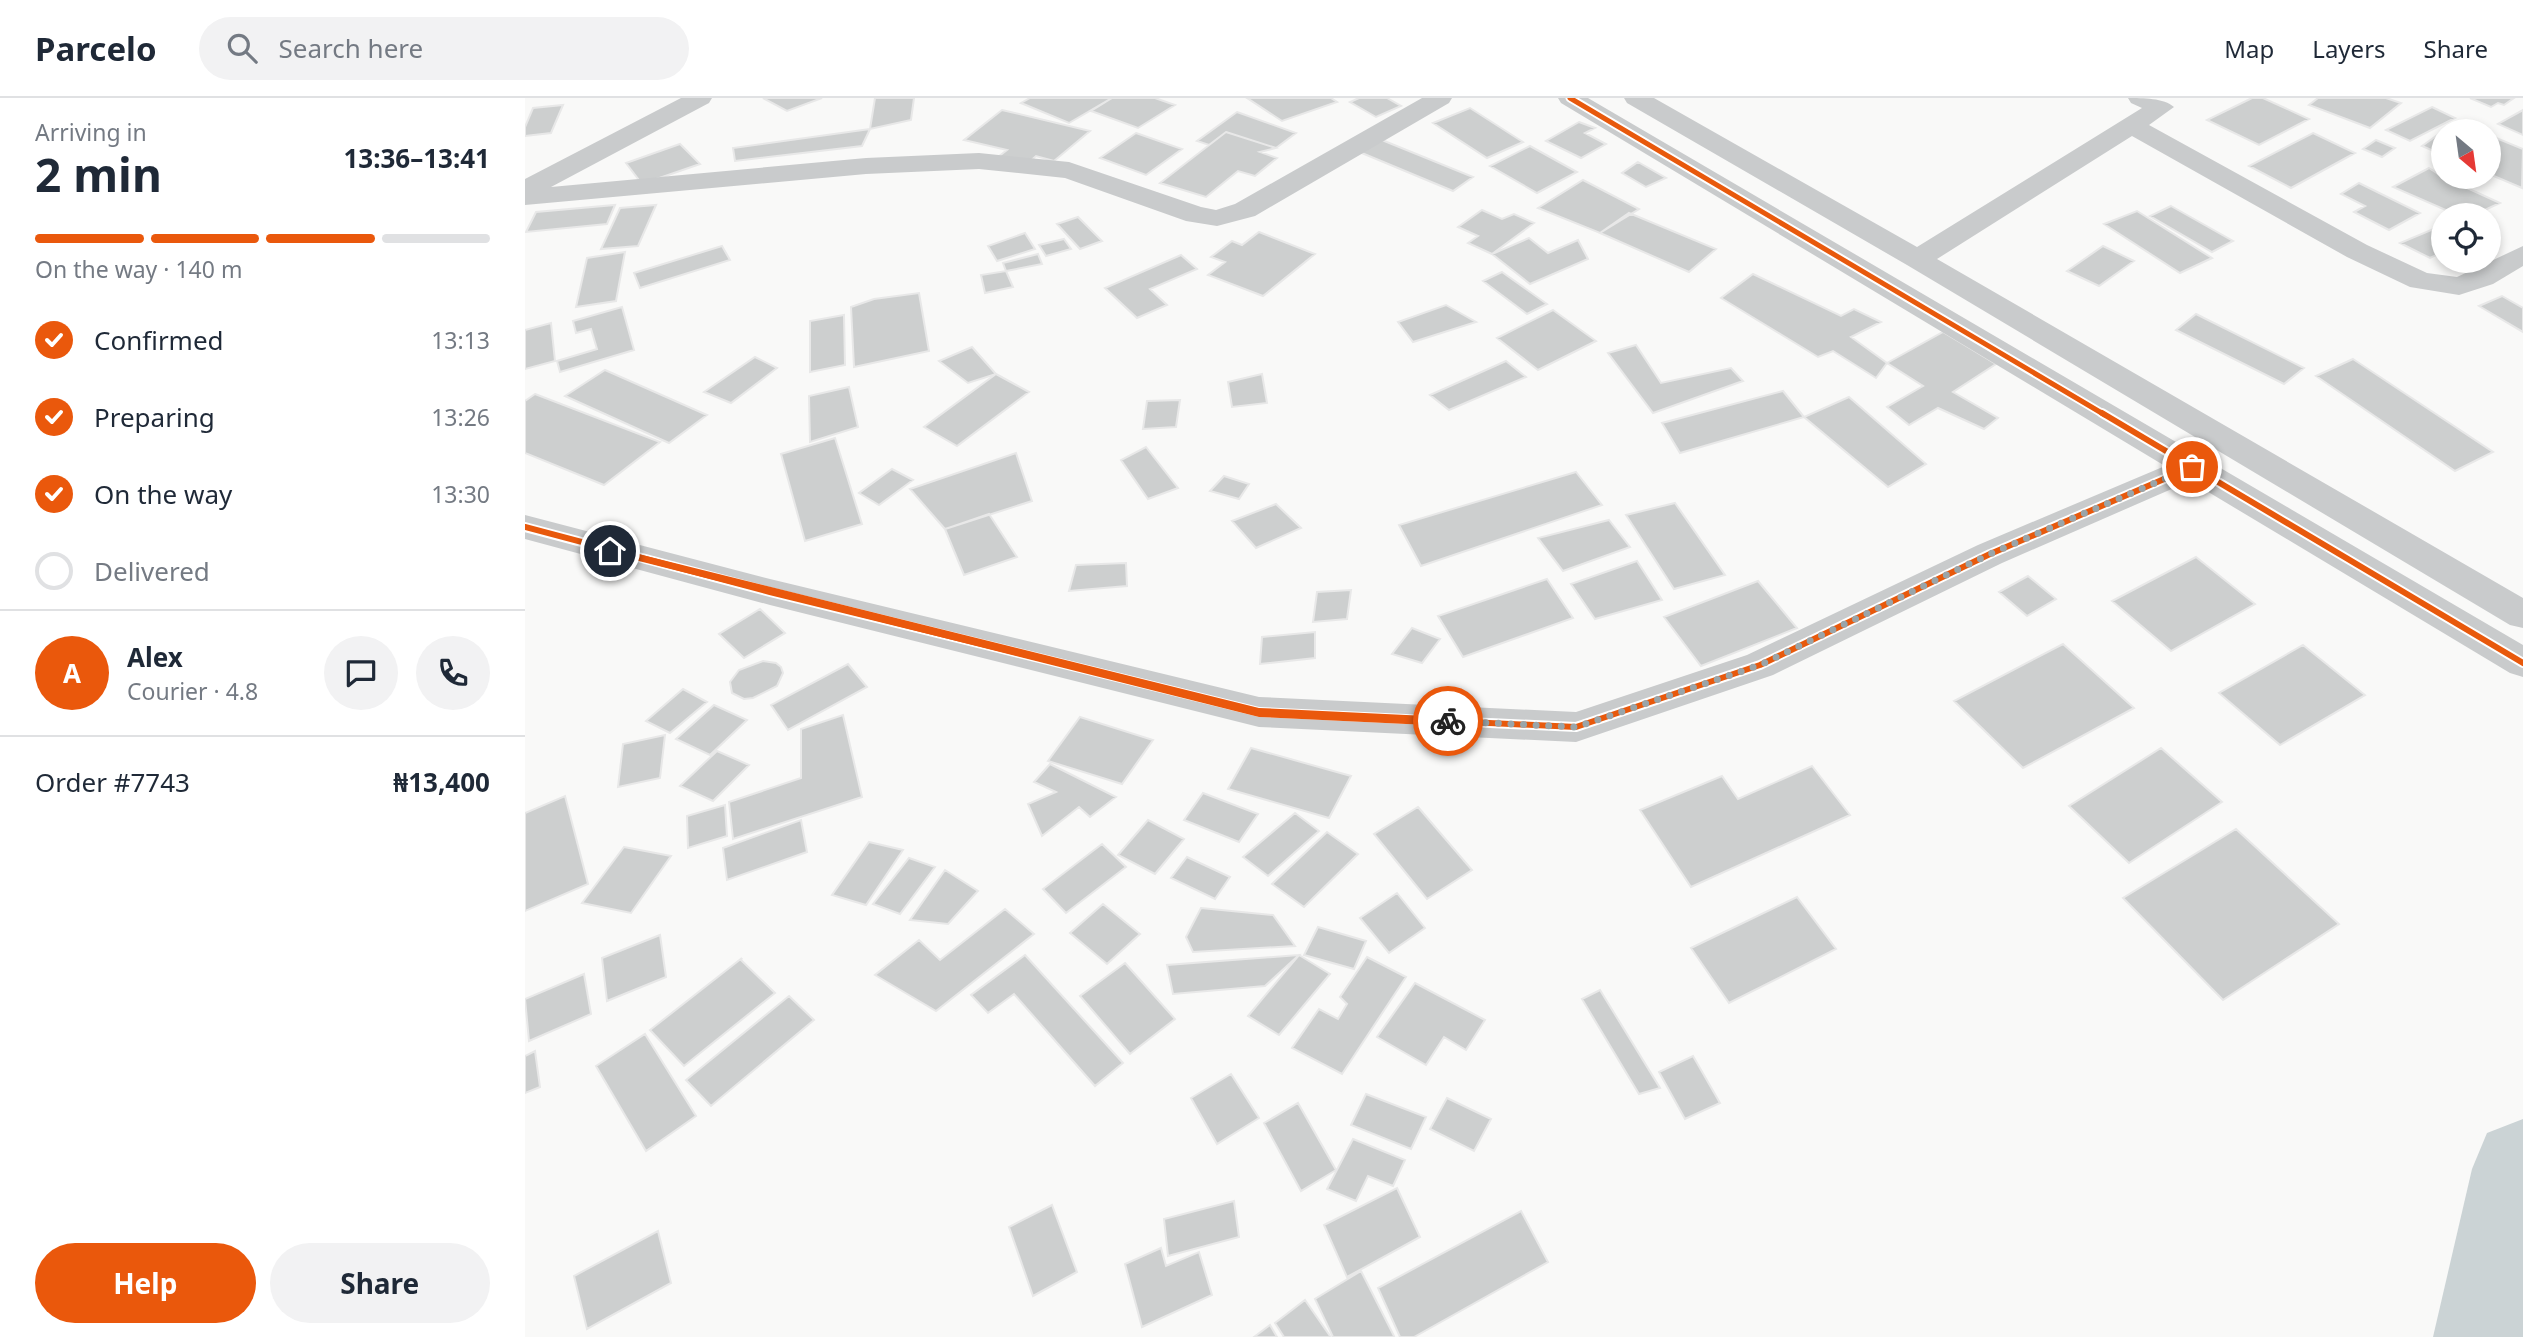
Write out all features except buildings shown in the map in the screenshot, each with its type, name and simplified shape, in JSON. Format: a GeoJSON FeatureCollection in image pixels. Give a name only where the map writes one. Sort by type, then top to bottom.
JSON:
{"type":"FeatureCollection","features":[{"type":"Feature","properties":{"kind":"street"},"geometry":{"type":"LineString","coordinates":[[525,189],[700,98]]}},
{"type":"Feature","properties":{"kind":"street"},"geometry":{"type":"LineString","coordinates":[[525,197],[826,169],[979,161],[1069,170],[1196,215],[1217,218],[1245,210],[1440,98]]}},
{"type":"Feature","properties":{"kind":"street"},"geometry":{"type":"LineString","coordinates":[[1570,98],[2523,663]]}},
{"type":"Feature","properties":{"kind":"street"},"geometry":{"type":"LineString","coordinates":[[1636,98],[1917,259],[2523,615]]}},
{"type":"Feature","properties":{"kind":"street"},"geometry":{"type":"LineString","coordinates":[[1917,259],[2130,125],[2159,101]]}},
{"type":"Feature","properties":{"kind":"street"},"geometry":{"type":"LineString","coordinates":[[2130,125],[2357,251],[2420,281],[2459,286],[2483,278],[2523,254]]}},
{"type":"Feature","properties":{"kind":"street"},"geometry":{"type":"LineString","coordinates":[[527,530],[1259,712],[1576,727],[1760,665],[1990,554],[2192,467]]}},
{"type":"Feature","properties":{"kind":"waterway"},"geometry":{"type":"LineString","coordinates":[[2488,1337],[2523,1169]]}},
{"type":"Feature","properties":{"kind":"cycle path"},"geometry":{"type":"LineString","coordinates":[[1570,98],[2523,663]]}},
{"type":"Feature","properties":{"kind":"cycle path"},"geometry":{"type":"LineString","coordinates":[[525,527],[770,592],[1259,712],[1576,727],[1760,665],[1990,554],[2192,467]]}},
{"type":"Feature","properties":{"kind":"way so far"},"geometry":{"type":"LineString","coordinates":[[1448,721],[1576,727],[1760,665],[1990,554],[2192,467]]}},
{"type":"Feature","properties":{"kind":"route"},"geometry":{"type":"LineString","coordinates":[[610,551],[1259,712],[1448,721]]}}]}
